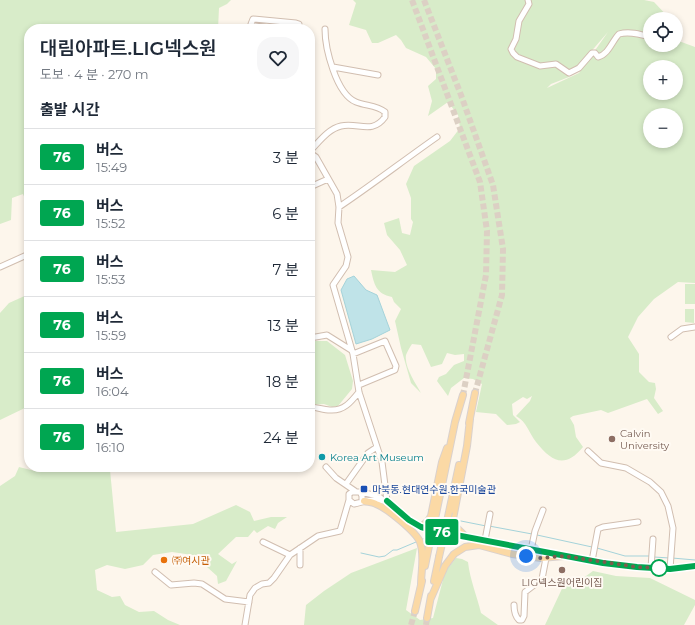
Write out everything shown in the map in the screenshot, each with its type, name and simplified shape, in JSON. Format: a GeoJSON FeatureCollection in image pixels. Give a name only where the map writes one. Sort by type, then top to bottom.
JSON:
{"type":"FeatureCollection","features":[{"type":"Feature","properties":{"kind":"main road"},"geometry":{"type":"LineString","coordinates":[[427,618],[475,393]]}},
{"type":"Feature","properties":{"kind":"main road"},"geometry":{"type":"LineString","coordinates":[[430,528],[463,395]]}},
{"type":"Feature","properties":{"kind":"main road"},"geometry":{"type":"LineString","coordinates":[[450,533],[467,446],[470,419]]}},
{"type":"Feature","properties":{"kind":"main road"},"geometry":{"type":"LineString","coordinates":[[363,501],[385,508],[416,536],[421,543],[423,561],[421,585]]}},
{"type":"Feature","properties":{"kind":"main road"},"geometry":{"type":"LineString","coordinates":[[421,527],[433,518]]}},
{"type":"Feature","properties":{"kind":"main road"},"geometry":{"type":"LineString","coordinates":[[415,611],[429,546],[433,518]]}},
{"type":"Feature","properties":{"kind":"main road"},"geometry":{"type":"LineString","coordinates":[[453,519],[457,528],[466,536]]}},
{"type":"Feature","properties":{"kind":"main road"},"geometry":{"type":"LineString","coordinates":[[431,598],[445,566],[454,554],[465,547],[479,545],[512,554],[541,558],[564,556]]}},
{"type":"Feature","properties":{"kind":"street"},"geometry":{"type":"LineString","coordinates":[[528,0],[529,4],[519,21],[516,39],[512,49],[513,53],[517,57],[536,65],[556,64],[562,66],[570,72],[579,68],[592,52],[595,52],[598,57],[601,57],[619,34],[624,33],[643,35]]}},
{"type":"Feature","properties":{"kind":"street"},"geometry":{"type":"LineString","coordinates":[[251,24],[253,19],[299,24]]}},
{"type":"Feature","properties":{"kind":"street"},"geometry":{"type":"LineString","coordinates":[[315,146],[329,131],[335,128],[346,125],[374,126],[381,122],[385,117],[384,112],[380,108],[357,103],[348,97],[337,82],[333,66],[328,55],[325,40],[325,29]]}},
{"type":"Feature","properties":{"kind":"street"},"geometry":{"type":"LineString","coordinates":[[333,66],[378,75]]}},
{"type":"Feature","properties":{"kind":"street"},"geometry":{"type":"LineString","coordinates":[[339,207],[382,178],[395,166],[437,137]]}},
{"type":"Feature","properties":{"kind":"street"},"geometry":{"type":"LineString","coordinates":[[315,156],[337,194],[339,207],[338,223],[348,257],[346,266],[333,285],[352,352],[359,385],[359,392],[382,462],[387,501]]}},
{"type":"Feature","properties":{"kind":"street"},"geometry":{"type":"LineString","coordinates":[[315,185],[328,179]]}},
{"type":"Feature","properties":{"kind":"street"},"geometry":{"type":"LineString","coordinates":[[0,267],[24,256]]}},
{"type":"Feature","properties":{"kind":"street"},"geometry":{"type":"LineString","coordinates":[[671,337],[682,329],[695,327]]}},
{"type":"Feature","properties":{"kind":"street"},"geometry":{"type":"LineString","coordinates":[[315,337],[327,335],[352,352]]}},
{"type":"Feature","properties":{"kind":"street"},"geometry":{"type":"LineString","coordinates":[[352,352],[385,341],[396,366],[395,370],[359,385]]}},
{"type":"Feature","properties":{"kind":"street"},"geometry":{"type":"LineString","coordinates":[[315,408],[330,410],[339,409],[350,403],[359,392]]}},
{"type":"Feature","properties":{"kind":"street"},"geometry":{"type":"LineString","coordinates":[[346,484],[368,453],[377,447]]}},
{"type":"Feature","properties":{"kind":"street"},"geometry":{"type":"LineString","coordinates":[[588,451],[601,463],[626,468],[650,482],[661,492],[668,506],[673,528],[670,569]]}},
{"type":"Feature","properties":{"kind":"street"},"geometry":{"type":"LineString","coordinates":[[326,467],[336,478],[357,491],[362,496],[363,501]]}},
{"type":"Feature","properties":{"kind":"street"},"geometry":{"type":"LineString","coordinates":[[245,625],[248,602],[250,595],[255,588],[262,584],[269,583],[290,555],[300,548],[318,536],[340,530],[350,494],[357,491],[378,496],[387,501],[409,520],[421,527],[592,561],[637,567],[670,569],[695,566]]}},
{"type":"Feature","properties":{"kind":"street"},"geometry":{"type":"LineString","coordinates":[[349,500],[354,504],[363,501],[387,501]]}},
{"type":"Feature","properties":{"kind":"street"},"geometry":{"type":"LineString","coordinates":[[531,550],[534,535],[543,510]]}},
{"type":"Feature","properties":{"kind":"street"},"geometry":{"type":"LineString","coordinates":[[485,540],[490,514]]}},
{"type":"Feature","properties":{"kind":"street"},"geometry":{"type":"LineString","coordinates":[[592,561],[598,529],[638,522]]}},
{"type":"Feature","properties":{"kind":"street"},"geometry":{"type":"LineString","coordinates":[[651,568],[653,539]]}},
{"type":"Feature","properties":{"kind":"street"},"geometry":{"type":"LineString","coordinates":[[263,542],[290,555]]}},
{"type":"Feature","properties":{"kind":"street"},"geometry":{"type":"LineString","coordinates":[[300,548],[300,565]]}},
{"type":"Feature","properties":{"kind":"street"},"geometry":{"type":"LineString","coordinates":[[514,605],[514,613],[519,620],[522,620],[524,616],[525,592],[542,579],[546,558]]}},
{"type":"Feature","properties":{"kind":"street"},"geometry":{"type":"LineString","coordinates":[[155,572],[171,585],[194,583],[202,584],[225,599],[248,602]]}},
{"type":"Feature","properties":{"kind":"green space"},"geometry":{"type":"Polygon","coordinates":[[[0,0],[231,0],[219,8],[218,24],[24,24],[24,196],[23,194],[12,198],[11,220],[0,224],[0,0]]]}},
{"type":"Feature","properties":{"kind":"green space"},"geometry":{"type":"Polygon","coordinates":[[[353,0],[644,0],[654,2],[663,12],[643,12],[643,52],[683,52],[683,43],[695,47],[695,283],[678,282],[654,299],[638,317],[628,337],[639,354],[639,372],[649,382],[655,383],[656,389],[654,398],[663,411],[658,414],[647,399],[608,413],[601,410],[573,416],[570,418],[574,425],[576,437],[583,447],[570,458],[559,460],[553,458],[542,449],[525,424],[516,416],[530,401],[532,396],[527,399],[523,397],[512,404],[513,415],[520,422],[507,425],[496,414],[476,412],[482,384],[473,379],[464,378],[451,388],[448,396],[437,381],[439,377],[446,374],[454,365],[464,361],[464,354],[455,355],[447,353],[442,364],[431,367],[421,345],[412,344],[406,354],[406,360],[411,375],[421,393],[411,383],[395,321],[401,309],[394,302],[392,297],[379,291],[373,280],[371,270],[395,272],[407,265],[400,250],[387,235],[384,223],[399,218],[402,233],[410,235],[413,222],[411,219],[411,198],[406,184],[414,166],[450,141],[460,128],[458,115],[448,102],[428,116],[432,101],[428,86],[436,79],[436,69],[426,57],[406,48],[396,35],[378,43],[372,43],[366,30],[349,25],[356,3],[353,0]],[[608,32],[569,77],[551,84],[547,88],[579,73],[608,32]]]}},
{"type":"Feature","properties":{"kind":"green space"},"geometry":{"type":"Polygon","coordinates":[[[685,284],[695,284],[695,304],[685,304],[685,284]]]}},
{"type":"Feature","properties":{"kind":"green space"},"geometry":{"type":"Polygon","coordinates":[[[24,296],[24,408],[0,420],[0,313],[9,303],[24,296]]]}},
{"type":"Feature","properties":{"kind":"green space"},"geometry":{"type":"Polygon","coordinates":[[[685,309],[694,309],[694,323],[685,322],[685,309]]]}},
{"type":"Feature","properties":{"kind":"green space"},"geometry":{"type":"Polygon","coordinates":[[[315,341],[327,341],[345,355],[353,381],[352,389],[338,406],[332,407],[324,404],[315,405],[315,341]]]}},
{"type":"Feature","properties":{"kind":"green space"},"geometry":{"type":"Polygon","coordinates":[[[19,467],[24,468],[24,472],[110,472],[116,532],[193,524],[236,505],[250,512],[254,521],[271,517],[287,517],[278,523],[275,529],[268,526],[257,533],[254,530],[248,537],[236,537],[218,554],[232,564],[237,561],[226,581],[218,584],[217,576],[207,567],[199,556],[172,552],[153,555],[143,565],[125,569],[107,565],[95,570],[97,590],[112,597],[120,596],[125,605],[139,612],[154,611],[168,620],[180,625],[0,625],[0,486],[15,476],[19,467]]]}},
{"type":"Feature","properties":{"kind":"green space"},"geometry":{"type":"Polygon","coordinates":[[[417,548],[406,610],[420,620],[433,618],[445,572],[456,558],[468,562],[481,613],[498,625],[304,625],[306,605],[324,591],[351,573],[417,548]]]}},
{"type":"Feature","properties":{"kind":"green space"},"geometry":{"type":"Polygon","coordinates":[[[593,571],[616,576],[650,578],[695,600],[695,605],[684,625],[545,625],[567,578],[579,581],[593,571]]]}},
{"type":"Feature","properties":{"kind":"water"},"geometry":{"type":"Polygon","coordinates":[[[354,276],[366,290],[377,295],[390,330],[372,339],[356,344],[341,290],[347,279],[354,276]]]}},
{"type":"Feature","properties":{"kind":"waterway"},"geometry":{"type":"LineString","coordinates":[[461,521],[486,526]]}},
{"type":"Feature","properties":{"kind":"waterway"},"geometry":{"type":"LineString","coordinates":[[489,526],[532,534]]}},
{"type":"Feature","properties":{"kind":"waterway"},"geometry":{"type":"LineString","coordinates":[[537,535],[592,547]]}},
{"type":"Feature","properties":{"kind":"waterway"},"geometry":{"type":"LineString","coordinates":[[421,540],[429,536]]}},
{"type":"Feature","properties":{"kind":"waterway"},"geometry":{"type":"LineString","coordinates":[[361,553],[379,557],[385,556],[393,550],[397,550],[416,542]]}},
{"type":"Feature","properties":{"kind":"waterway"},"geometry":{"type":"LineString","coordinates":[[597,548],[625,556],[649,556]]}},
{"type":"Feature","properties":{"kind":"waterway"},"geometry":{"type":"LineString","coordinates":[[654,557],[669,558]]}},
{"type":"Feature","properties":{"kind":"waterway"},"geometry":{"type":"LineString","coordinates":[[672,558],[695,560]]}},
{"type":"Feature","properties":{"kind":"tunnel"},"geometry":{"type":"LineString","coordinates":[[412,0],[480,182],[487,231],[486,275],[463,395]]}},
{"type":"Feature","properties":{"kind":"tunnel"},"geometry":{"type":"LineString","coordinates":[[424,0],[461,95],[493,185],[503,249],[502,295],[475,393]]}},
{"type":"Feature","properties":{"kind":"tunnel"},"geometry":{"type":"LineString","coordinates":[[411,625],[415,611]]}},
{"type":"Feature","properties":{"kind":"tunnel"},"geometry":{"type":"LineString","coordinates":[[426,625],[427,618]]}},
{"type":"Feature","properties":{"kind":"bus line","name":"76"},"geometry":{"type":"LineString","coordinates":[[387,501],[409,520],[421,527],[430,528],[440,532],[603,563],[670,569],[695,566]]}},
{"type":"Feature","properties":{"kind":"place","name":"Calvin University"},"geometry":{"type":"Point","coordinates":[612,439]}},
{"type":"Feature","properties":{"kind":"place","name":"Korea Art Museum"},"geometry":{"type":"Point","coordinates":[322,457]}},
{"type":"Feature","properties":{"kind":"place","name":"마북동.현대연수원.한국미술관"},"geometry":{"type":"Point","coordinates":[364,489]}},
{"type":"Feature","properties":{"kind":"place","name":"㈜여시관"},"geometry":{"type":"Point","coordinates":[164,560]}},
{"type":"Feature","properties":{"kind":"place","name":"LIG넥스원어린이집"},"geometry":{"type":"Point","coordinates":[562,570]}},
{"type":"Feature","properties":{"kind":"route"},"geometry":{"type":"LineString","coordinates":[[526,556],[541,558],[564,556],[603,563],[661,568],[659,568]]}}]}
